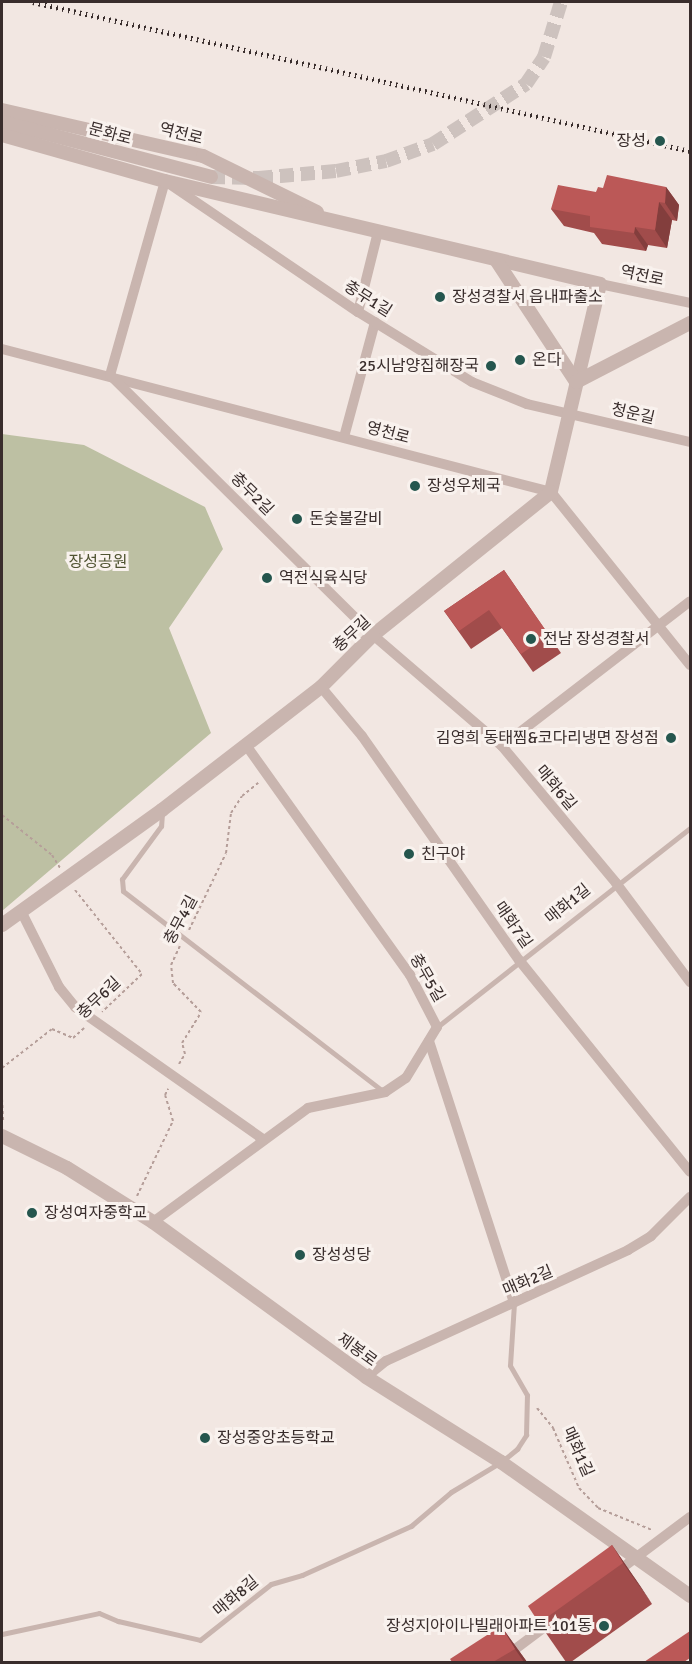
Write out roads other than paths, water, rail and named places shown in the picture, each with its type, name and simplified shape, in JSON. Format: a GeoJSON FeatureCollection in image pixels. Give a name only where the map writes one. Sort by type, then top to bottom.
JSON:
{"type":"FeatureCollection","features":[{"type":"Feature","properties":{"kind":"street","name":"역전로"},"geometry":{"type":"LineString","coordinates":[[2,110],[203,156],[340,224]]}},
{"type":"Feature","properties":{"kind":"street","name":"문화로"},"geometry":{"type":"LineString","coordinates":[[2,122],[211,177]]}},
{"type":"Feature","properties":{"kind":"street","name":"역전로"},"geometry":{"type":"LineString","coordinates":[[2,135],[165,181],[340,224],[690,303]]}},
{"type":"Feature","properties":{"kind":"street","name":"충무1길"},"geometry":{"type":"LineString","coordinates":[[165,181],[358,312],[478,385],[510,399],[569,414]]}},
{"type":"Feature","properties":{"kind":"street"},"geometry":{"type":"LineString","coordinates":[[110,375],[165,181]]}},
{"type":"Feature","properties":{"kind":"street"},"geometry":{"type":"LineString","coordinates":[[358,312],[378,232]]}},
{"type":"Feature","properties":{"kind":"street"},"geometry":{"type":"LineString","coordinates":[[496,260],[576,382]]}},
{"type":"Feature","properties":{"kind":"street"},"geometry":{"type":"LineString","coordinates":[[600,284],[551,492],[660,624],[690,665]]}},
{"type":"Feature","properties":{"kind":"street"},"geometry":{"type":"LineString","coordinates":[[344,437],[375,322]]}},
{"type":"Feature","properties":{"kind":"street"},"geometry":{"type":"LineString","coordinates":[[576,382],[690,323]]}},
{"type":"Feature","properties":{"kind":"street","name":"영천로"},"geometry":{"type":"LineString","coordinates":[[2,349],[110,375],[551,492]]}},
{"type":"Feature","properties":{"kind":"street","name":"충무2길"},"geometry":{"type":"LineString","coordinates":[[110,375],[373,635]]}},
{"type":"Feature","properties":{"kind":"street","name":"청운길"},"geometry":{"type":"LineString","coordinates":[[569,414],[690,442]]}},
{"type":"Feature","properties":{"kind":"street","name":"충무길"},"geometry":{"type":"LineString","coordinates":[[2,925],[162,810],[321,687],[373,635],[551,492]]}},
{"type":"Feature","properties":{"kind":"street"},"geometry":{"type":"LineString","coordinates":[[502,746],[690,601]]}},
{"type":"Feature","properties":{"kind":"street","name":"매화6길"},"geometry":{"type":"LineString","coordinates":[[373,635],[502,746],[616,883],[690,982]]}},
{"type":"Feature","properties":{"kind":"street","name":"매화7길"},"geometry":{"type":"LineString","coordinates":[[321,687],[362,735],[519,960],[690,1172]]}},
{"type":"Feature","properties":{"kind":"street","name":"충무5길"},"geometry":{"type":"LineString","coordinates":[[153,1222],[308,1108],[385,1092],[406,1078],[437,1027],[410,975],[245,744]]}},
{"type":"Feature","properties":{"kind":"street"},"geometry":{"type":"LineString","coordinates":[[21,911],[59,987],[91,1021],[264,1140]]}},
{"type":"Feature","properties":{"kind":"street"},"geometry":{"type":"LineString","coordinates":[[429,1041],[514,1303]]}},
{"type":"Feature","properties":{"kind":"street","name":"제봉로"},"geometry":{"type":"LineString","coordinates":[[3,1136],[67,1168],[153,1222],[366,1377],[501,1462],[690,1596]]}},
{"type":"Feature","properties":{"kind":"street","name":"매화2길"},"geometry":{"type":"LineString","coordinates":[[366,1377],[386,1361],[628,1250],[651,1236],[690,1197]]}},
{"type":"Feature","properties":{"kind":"street"},"geometry":{"type":"LineString","coordinates":[[599,1585],[690,1517]]}},
{"type":"Feature","properties":{"kind":"street"},"geometry":{"type":"LineString","coordinates":[[498,1662],[562,1613]]}},
{"type":"Feature","properties":{"kind":"lane"},"geometry":{"type":"LineString","coordinates":[[162,810],[161,826],[122,879],[123,891],[385,1092]]}},
{"type":"Feature","properties":{"kind":"lane","name":"매화1길"},"geometry":{"type":"LineString","coordinates":[[437,1027],[616,883],[690,828]]}},
{"type":"Feature","properties":{"kind":"lane"},"geometry":{"type":"LineString","coordinates":[[501,1462],[526,1435],[527,1395],[510,1365],[514,1303]]}},
{"type":"Feature","properties":{"kind":"lane","name":"매화8길"},"geometry":{"type":"LineString","coordinates":[[2,1634],[99,1613],[129,1624],[200,1640],[271,1584],[302,1575],[411,1526],[451,1492],[501,1462]]}},
{"type":"Feature","properties":{"kind":"tunnel"},"geometry":{"type":"LineString","coordinates":[[211,177],[259,178],[336,171],[386,161],[433,144],[526,84],[544,57],[561,2]]}},
{"type":"Feature","properties":{"kind":"railway"},"geometry":{"type":"LineString","coordinates":[[33,2],[690,151]]}},
{"type":"Feature","properties":{"kind":"place","name":"장성"},"geometry":{"type":"Point","coordinates":[660,141]}},
{"type":"Feature","properties":{"kind":"place","name":"장성경찰서 읍내파출소"},"geometry":{"type":"Point","coordinates":[440,297]}},
{"type":"Feature","properties":{"kind":"place","name":"온다"},"geometry":{"type":"Point","coordinates":[520,360]}},
{"type":"Feature","properties":{"kind":"place","name":"25시남양집해장국"},"geometry":{"type":"Point","coordinates":[491,366]}},
{"type":"Feature","properties":{"kind":"place","name":"장성우체국"},"geometry":{"type":"Point","coordinates":[415,486]}},
{"type":"Feature","properties":{"kind":"place","name":"돈숯불갈비"},"geometry":{"type":"Point","coordinates":[297,519]}},
{"type":"Feature","properties":{"kind":"place","name":"역전식육식당"},"geometry":{"type":"Point","coordinates":[267,578]}},
{"type":"Feature","properties":{"kind":"place","name":"전남 장성경찰서"},"geometry":{"type":"Point","coordinates":[531,639]}},
{"type":"Feature","properties":{"kind":"place","name":"김영희 동태찜&코다리냉면 장성점"},"geometry":{"type":"Point","coordinates":[671,738]}},
{"type":"Feature","properties":{"kind":"place","name":"친구야"},"geometry":{"type":"Point","coordinates":[409,854]}},
{"type":"Feature","properties":{"kind":"place","name":"장성여자중학교"},"geometry":{"type":"Point","coordinates":[32,1213]}},
{"type":"Feature","properties":{"kind":"place","name":"장성성당"},"geometry":{"type":"Point","coordinates":[300,1255]}},
{"type":"Feature","properties":{"kind":"place","name":"장성중앙초등학교"},"geometry":{"type":"Point","coordinates":[205,1438]}},
{"type":"Feature","properties":{"kind":"place","name":"장성지아이나빌래아파트 101동"},"geometry":{"type":"Point","coordinates":[604,1626]}},
{"type":"Feature","properties":{"kind":"park label","name":"장성공원"},"geometry":{"type":"Point","coordinates":[98,562]}}]}
